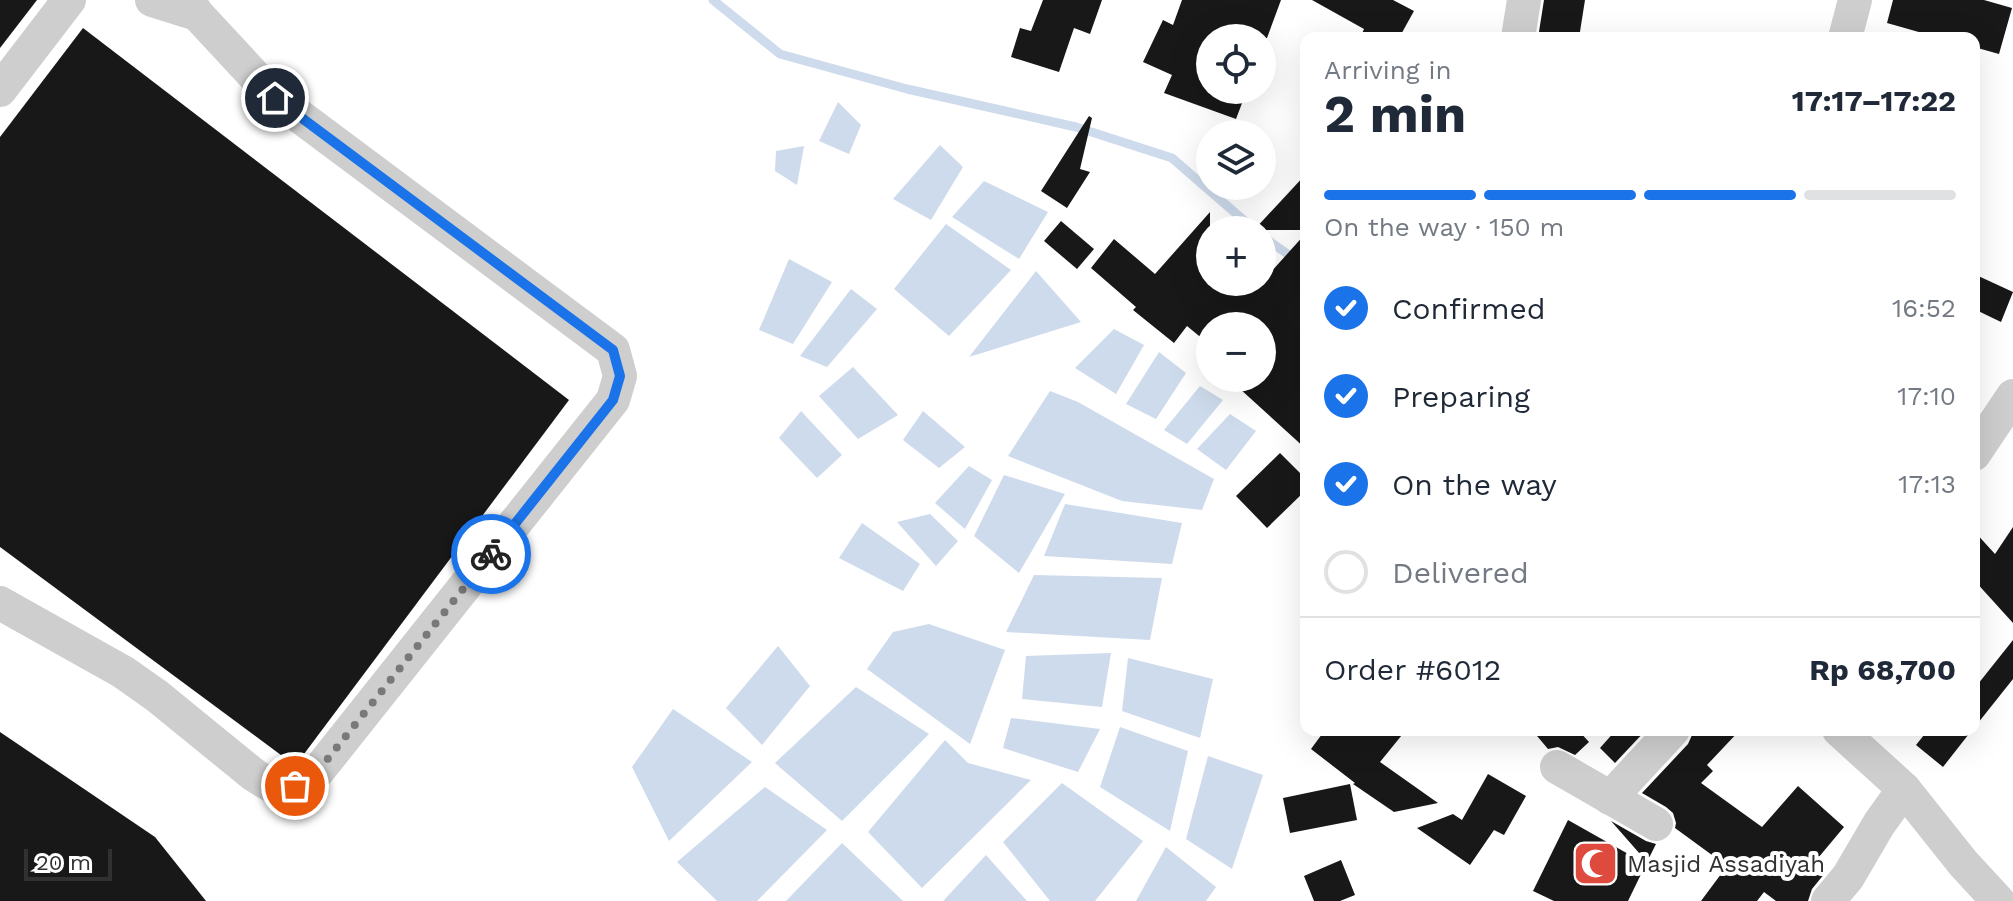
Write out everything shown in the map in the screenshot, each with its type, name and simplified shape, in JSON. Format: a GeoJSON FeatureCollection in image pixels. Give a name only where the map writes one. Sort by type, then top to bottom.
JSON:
{"type":"FeatureCollection","features":[{"type":"Feature","properties":{"kind":"street"},"geometry":{"type":"LineString","coordinates":[[0,90],[69,0]]}},
{"type":"Feature","properties":{"kind":"street"},"geometry":{"type":"LineString","coordinates":[[0,603],[123,672],[254,775],[272,786],[295,786],[318,771],[613,400],[620,376],[613,350],[275,98],[192,7],[152,0]]}},
{"type":"Feature","properties":{"kind":"street"},"geometry":{"type":"LineString","coordinates":[[1519,32],[1524,0]]}},
{"type":"Feature","properties":{"kind":"street"},"geometry":{"type":"LineString","coordinates":[[1847,32],[1855,0]]}},
{"type":"Feature","properties":{"kind":"street"},"geometry":{"type":"LineString","coordinates":[[1980,445],[2013,396]]}},
{"type":"Feature","properties":{"kind":"street"},"geometry":{"type":"LineString","coordinates":[[1610,798],[1667,736]]}},
{"type":"Feature","properties":{"kind":"street"},"geometry":{"type":"LineString","coordinates":[[1846,736],[1904,789],[1998,901]]}},
{"type":"Feature","properties":{"kind":"street"},"geometry":{"type":"LineString","coordinates":[[1557,767],[1656,824]]}},
{"type":"Feature","properties":{"kind":"street"},"geometry":{"type":"LineString","coordinates":[[1828,901],[1848,877],[1904,789]]}},
{"type":"Feature","properties":{"kind":"water"},"geometry":{"type":"Polygon","coordinates":[[[838,102],[861,125],[849,154],[819,141],[838,102]]]}},
{"type":"Feature","properties":{"kind":"water"},"geometry":{"type":"Polygon","coordinates":[[[940,145],[963,167],[931,220],[893,199],[940,145]]]}},
{"type":"Feature","properties":{"kind":"water"},"geometry":{"type":"Polygon","coordinates":[[[804,146],[797,185],[775,171],[776,151],[804,146]]]}},
{"type":"Feature","properties":{"kind":"water"},"geometry":{"type":"Polygon","coordinates":[[[984,181],[1048,212],[1019,259],[952,217],[984,181]]]}},
{"type":"Feature","properties":{"kind":"water"},"geometry":{"type":"Polygon","coordinates":[[[946,224],[1011,270],[949,336],[894,289],[946,224]]]}},
{"type":"Feature","properties":{"kind":"water"},"geometry":{"type":"Polygon","coordinates":[[[789,259],[832,282],[793,344],[759,330],[789,259]]]}},
{"type":"Feature","properties":{"kind":"water"},"geometry":{"type":"Polygon","coordinates":[[[1036,271],[1081,322],[969,357],[1036,271]]]}},
{"type":"Feature","properties":{"kind":"water"},"geometry":{"type":"Polygon","coordinates":[[[851,289],[877,309],[827,367],[800,356],[851,289]]]}},
{"type":"Feature","properties":{"kind":"water"},"geometry":{"type":"Polygon","coordinates":[[[1114,329],[1144,345],[1116,394],[1075,368],[1114,329]]]}},
{"type":"Feature","properties":{"kind":"water"},"geometry":{"type":"Polygon","coordinates":[[[1159,352],[1186,373],[1156,419],[1126,404],[1159,352]]]}},
{"type":"Feature","properties":{"kind":"water"},"geometry":{"type":"Polygon","coordinates":[[[853,367],[898,415],[858,439],[819,396],[853,367]]]}},
{"type":"Feature","properties":{"kind":"water"},"geometry":{"type":"Polygon","coordinates":[[[1050,391],[1078,402],[1214,479],[1202,510],[1122,501],[1008,456],[1050,391]]]}},
{"type":"Feature","properties":{"kind":"water"},"geometry":{"type":"Polygon","coordinates":[[[1196,391],[1210,392],[1223,400],[1187,444],[1164,430],[1196,391]]]}},
{"type":"Feature","properties":{"kind":"water"},"geometry":{"type":"Polygon","coordinates":[[[801,411],[842,455],[817,478],[779,438],[801,411]]]}},
{"type":"Feature","properties":{"kind":"water"},"geometry":{"type":"Polygon","coordinates":[[[923,411],[965,447],[939,468],[903,440],[923,411]]]}},
{"type":"Feature","properties":{"kind":"water"},"geometry":{"type":"Polygon","coordinates":[[[1230,414],[1256,431],[1226,470],[1197,449],[1230,414]]]}},
{"type":"Feature","properties":{"kind":"water"},"geometry":{"type":"Polygon","coordinates":[[[969,466],[992,480],[965,529],[935,503],[969,466]]]}},
{"type":"Feature","properties":{"kind":"water"},"geometry":{"type":"Polygon","coordinates":[[[1004,475],[1065,494],[1019,573],[974,536],[1004,475]]]}},
{"type":"Feature","properties":{"kind":"water"},"geometry":{"type":"Polygon","coordinates":[[[1065,504],[1182,523],[1172,564],[1044,556],[1065,504]]]}},
{"type":"Feature","properties":{"kind":"water"},"geometry":{"type":"Polygon","coordinates":[[[930,514],[958,541],[936,566],[897,522],[930,514]]]}},
{"type":"Feature","properties":{"kind":"water"},"geometry":{"type":"Polygon","coordinates":[[[862,523],[920,564],[903,591],[839,558],[862,523]]]}},
{"type":"Feature","properties":{"kind":"water"},"geometry":{"type":"Polygon","coordinates":[[[1034,575],[1162,578],[1150,640],[1006,632],[1034,575]]]}},
{"type":"Feature","properties":{"kind":"water"},"geometry":{"type":"Polygon","coordinates":[[[929,624],[1005,650],[970,744],[867,669],[893,632],[929,624]]]}},
{"type":"Feature","properties":{"kind":"water"},"geometry":{"type":"Polygon","coordinates":[[[778,646],[810,686],[762,745],[726,708],[778,646]]]}},
{"type":"Feature","properties":{"kind":"water"},"geometry":{"type":"Polygon","coordinates":[[[1111,653],[1102,707],[1022,699],[1026,656],[1111,653]]]}},
{"type":"Feature","properties":{"kind":"water"},"geometry":{"type":"Polygon","coordinates":[[[1128,658],[1213,679],[1200,738],[1122,711],[1128,658]]]}},
{"type":"Feature","properties":{"kind":"water"},"geometry":{"type":"Polygon","coordinates":[[[856,687],[929,734],[842,821],[775,763],[856,687]]]}},
{"type":"Feature","properties":{"kind":"water"},"geometry":{"type":"Polygon","coordinates":[[[673,709],[752,762],[669,841],[632,767],[673,709]]]}},
{"type":"Feature","properties":{"kind":"water"},"geometry":{"type":"Polygon","coordinates":[[[1011,718],[1100,729],[1078,772],[1003,748],[1011,718]]]}},
{"type":"Feature","properties":{"kind":"water"},"geometry":{"type":"Polygon","coordinates":[[[1120,727],[1188,751],[1170,831],[1100,787],[1120,727]]]}},
{"type":"Feature","properties":{"kind":"water"},"geometry":{"type":"Polygon","coordinates":[[[945,740],[968,763],[1031,780],[922,888],[868,832],[945,740]]]}},
{"type":"Feature","properties":{"kind":"water"},"geometry":{"type":"Polygon","coordinates":[[[1208,756],[1263,775],[1232,869],[1186,839],[1208,756]]]}},
{"type":"Feature","properties":{"kind":"water"},"geometry":{"type":"Polygon","coordinates":[[[1062,783],[1143,841],[1095,901],[1050,901],[1003,842],[1062,783]]]}},
{"type":"Feature","properties":{"kind":"water"},"geometry":{"type":"Polygon","coordinates":[[[765,787],[827,830],[757,901],[717,901],[677,862],[765,787]]]}},
{"type":"Feature","properties":{"kind":"water"},"geometry":{"type":"Polygon","coordinates":[[[842,843],[903,901],[786,901],[842,843]]]}},
{"type":"Feature","properties":{"kind":"water"},"geometry":{"type":"Polygon","coordinates":[[[1166,847],[1216,887],[1206,901],[1136,901],[1166,847]]]}},
{"type":"Feature","properties":{"kind":"water"},"geometry":{"type":"Polygon","coordinates":[[[986,855],[1027,901],[943,901],[986,855]]]}},
{"type":"Feature","properties":{"kind":"building"},"geometry":{"type":"Polygon","coordinates":[[[0,0],[37,0],[0,48],[0,0]]]}},
{"type":"Feature","properties":{"kind":"building"},"geometry":{"type":"Polygon","coordinates":[[[1043,0],[1102,0],[1090,34],[1074,28],[1059,72],[1011,57],[1020,28],[1031,31],[1043,0]]]}},
{"type":"Feature","properties":{"kind":"building"},"geometry":{"type":"Polygon","coordinates":[[[1182,0],[1281,0],[1272,24],[1196,24],[1196,104],[1242,104],[1236,119],[1164,93],[1172,75],[1143,62],[1163,20],[1173,25],[1182,0]]]}},
{"type":"Feature","properties":{"kind":"building"},"geometry":{"type":"Polygon","coordinates":[[[1312,0],[1393,0],[1414,11],[1402,32],[1363,32],[1364,29],[1312,0]]]}},
{"type":"Feature","properties":{"kind":"building"},"geometry":{"type":"Polygon","coordinates":[[[1544,0],[1585,0],[1580,32],[1539,32],[1544,0]]]}},
{"type":"Feature","properties":{"kind":"building"},"geometry":{"type":"Polygon","coordinates":[[[1893,0],[1984,0],[2012,8],[1999,54],[1980,49],[1980,32],[1919,32],[1887,23],[1893,0]]]}},
{"type":"Feature","properties":{"kind":"building"},"geometry":{"type":"Polygon","coordinates":[[[83,28],[569,400],[301,758],[293,764],[0,547],[0,137],[83,28]]]}},
{"type":"Feature","properties":{"kind":"building"},"geometry":{"type":"Polygon","coordinates":[[[1089,116],[1092,118],[1080,169],[1090,172],[1067,208],[1041,191],[1089,116]]]}},
{"type":"Feature","properties":{"kind":"building"},"geometry":{"type":"Polygon","coordinates":[[[1300,180],[1300,230],[1276,230],[1276,216],[1267,216],[1300,180]]]}},
{"type":"Feature","properties":{"kind":"building"},"geometry":{"type":"Polygon","coordinates":[[[1061,221],[1094,249],[1077,269],[1044,241],[1061,221]]]}},
{"type":"Feature","properties":{"kind":"building"},"geometry":{"type":"Polygon","coordinates":[[[1196,228],[1196,296],[1276,296],[1276,266],[1300,240],[1300,444],[1243,392],[1276,392],[1276,312],[1196,312],[1196,333],[1187,326],[1174,343],[1133,310],[1136,307],[1091,268],[1114,239],[1155,274],[1196,228]]]}},
{"type":"Feature","properties":{"kind":"building"},"geometry":{"type":"Polygon","coordinates":[[[1980,277],[2013,292],[2001,322],[1980,312],[1980,277]]]}},
{"type":"Feature","properties":{"kind":"building"},"geometry":{"type":"Polygon","coordinates":[[[1280,453],[1300,473],[1300,496],[1267,528],[1236,496],[1280,453]]]}},
{"type":"Feature","properties":{"kind":"building"},"geometry":{"type":"Polygon","coordinates":[[[2013,527],[2013,623],[1980,587],[1980,538],[1995,554],[2013,527]]]}},
{"type":"Feature","properties":{"kind":"building"},"geometry":{"type":"Polygon","coordinates":[[[2013,640],[2013,679],[1980,720],[1980,681],[2013,640]]]}},
{"type":"Feature","properties":{"kind":"building"},"geometry":{"type":"Polygon","coordinates":[[[0,732],[155,837],[206,901],[0,901],[0,732]]]}},
{"type":"Feature","properties":{"kind":"building"},"geometry":{"type":"Polygon","coordinates":[[[1321,736],[1401,736],[1380,762],[1438,803],[1394,812],[1353,784],[1311,749],[1321,736]]]}},
{"type":"Feature","properties":{"kind":"building"},"geometry":{"type":"Polygon","coordinates":[[[1537,736],[1584,736],[1589,742],[1575,755],[1558,747],[1548,749],[1537,736]]]}},
{"type":"Feature","properties":{"kind":"building"},"geometry":{"type":"Polygon","coordinates":[[[1611,736],[1640,736],[1615,763],[1600,748],[1611,736]]]}},
{"type":"Feature","properties":{"kind":"building"},"geometry":{"type":"Polygon","coordinates":[[[1692,736],[1734,736],[1707,765],[1713,771],[1701,783],[1762,827],[1798,786],[1844,827],[1813,864],[1825,873],[1812,889],[1808,901],[1776,901],[1764,892],[1757,901],[1701,901],[1727,866],[1675,828],[1673,813],[1642,793],[1688,744],[1692,736]]]}},
{"type":"Feature","properties":{"kind":"building"},"geometry":{"type":"Polygon","coordinates":[[[1923,736],[1967,736],[1943,767],[1916,745],[1923,736]]]}},
{"type":"Feature","properties":{"kind":"building"},"geometry":{"type":"Polygon","coordinates":[[[1488,774],[1526,796],[1504,835],[1494,830],[1470,865],[1417,828],[1453,814],[1462,820],[1488,774]]]}},
{"type":"Feature","properties":{"kind":"building"},"geometry":{"type":"Polygon","coordinates":[[[1350,784],[1357,820],[1290,833],[1283,798],[1350,784]]]}},
{"type":"Feature","properties":{"kind":"building","name":"Masjid Assadiyah"},"geometry":{"type":"Polygon","coordinates":[[[1568,820],[1646,864],[1628,901],[1554,901],[1533,891],[1568,820]]]}},
{"type":"Feature","properties":{"kind":"building"},"geometry":{"type":"Polygon","coordinates":[[[1611,821],[1656,844],[1647,862],[1611,821]]]}},
{"type":"Feature","properties":{"kind":"building"},"geometry":{"type":"Polygon","coordinates":[[[1341,860],[1355,895],[1340,901],[1314,901],[1304,876],[1341,860]]]}},
{"type":"Feature","properties":{"kind":"waterway"},"geometry":{"type":"LineString","coordinates":[[713,0],[780,54],[907,89],[1076,127],[1172,158],[1239,216]]}},
{"type":"Feature","properties":{"kind":"waterway"},"geometry":{"type":"LineString","coordinates":[[1276,246],[1300,263]]}},
{"type":"Feature","properties":{"kind":"way so far"},"geometry":{"type":"LineString","coordinates":[[295,786],[318,771],[491,554]]}},
{"type":"Feature","properties":{"kind":"place","name":"Masjid Assadiyah"},"geometry":{"type":"Point","coordinates":[1596,864]}},
{"type":"Feature","properties":{"kind":"route"},"geometry":{"type":"LineString","coordinates":[[275,98],[613,350],[620,376],[613,400],[491,554]]}}]}
